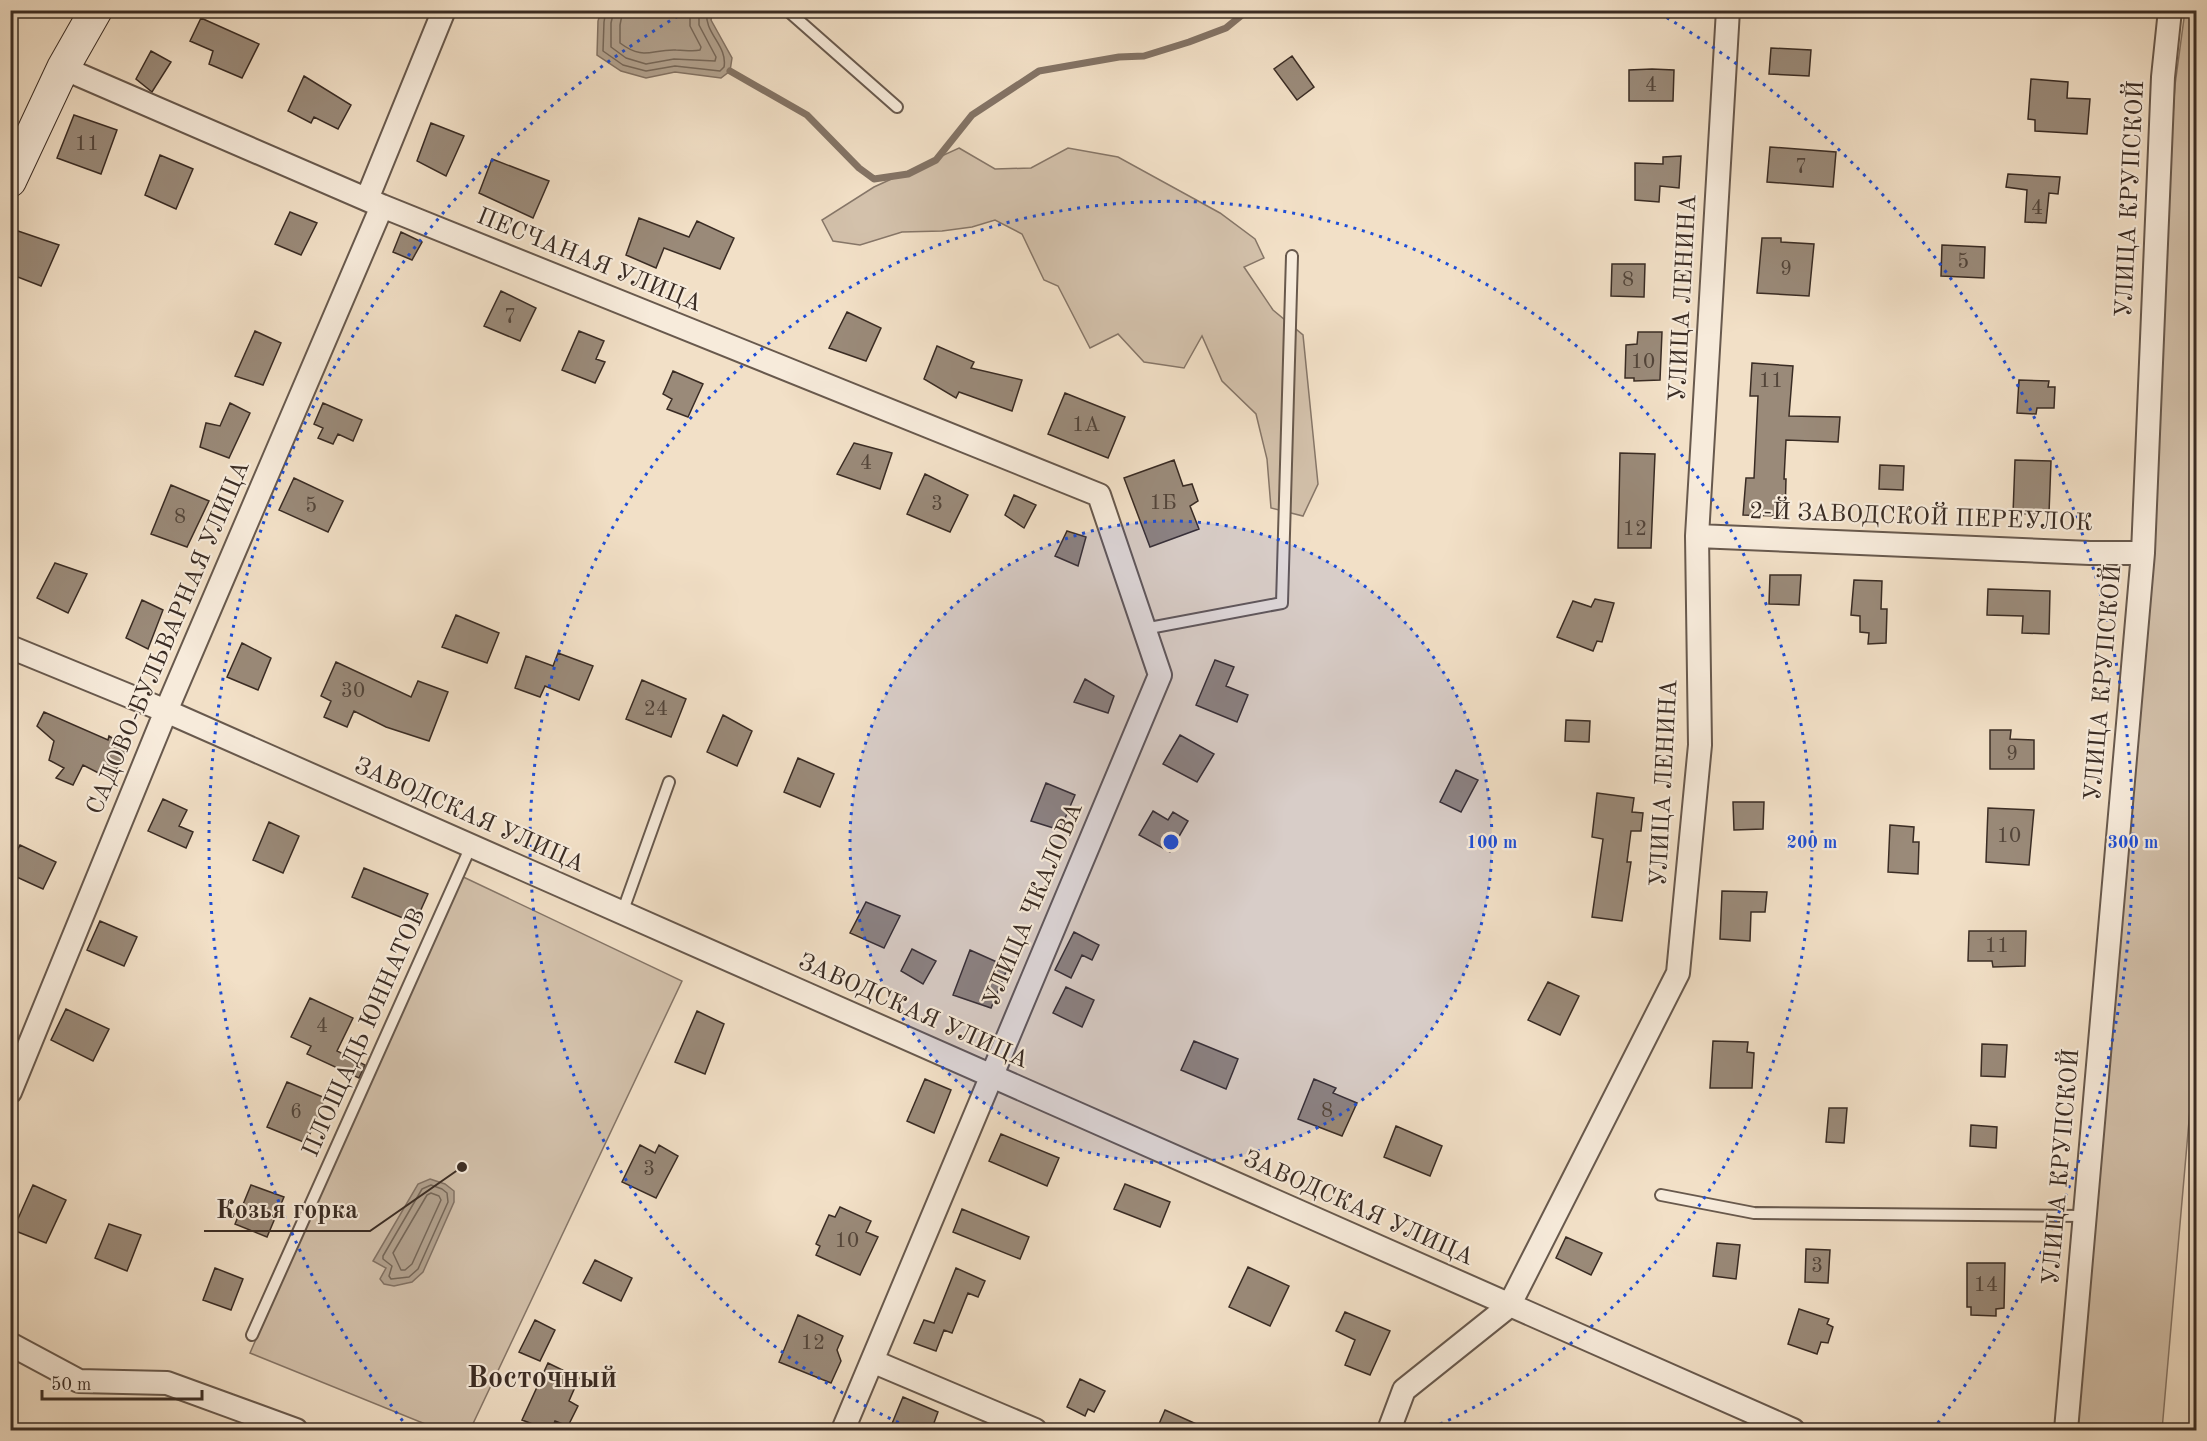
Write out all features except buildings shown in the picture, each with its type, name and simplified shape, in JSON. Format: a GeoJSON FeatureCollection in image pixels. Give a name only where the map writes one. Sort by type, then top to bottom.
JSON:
{"type":"FeatureCollection","features":[{"type":"Feature","properties":{"kind":"street"},"geometry":{"type":"LineString","coordinates":[[10,181],[63,69],[96,10]]}},
{"type":"Feature","properties":{"kind":"street","name":"САДОВО-БУЛЬВАРНАЯ УЛИЦА"},"geometry":{"type":"LineString","coordinates":[[10,1092],[374,203],[444,10]]}},
{"type":"Feature","properties":{"kind":"street","name":"УЛИЦА ЛЕНИНА"},"geometry":{"type":"LineString","coordinates":[[1389,1431],[1404,1390],[1509,1306],[1678,973],[1700,745],[1697,536],[1728,10]]}},
{"type":"Feature","properties":{"kind":"street","name":"УЛИЦА КРУПСКОЙ"},"geometry":{"type":"LineString","coordinates":[[2066,1431],[2143,553],[2163,77],[2170,10]]}},
{"type":"Feature","properties":{"kind":"street","name":"ПЕСЧАНАЯ УЛИЦА"},"geometry":{"type":"LineString","coordinates":[[63,69],[374,203],[1099,495]]}},
{"type":"Feature","properties":{"kind":"street","name":"УЛИЦА ЧКАЛОВА"},"geometry":{"type":"LineString","coordinates":[[843,1431],[1160,675],[1099,495]]}},
{"type":"Feature","properties":{"kind":"street","name":"2-Й ЗАВОДСКОЙ ПЕРЕУЛОК"},"geometry":{"type":"LineString","coordinates":[[1697,536],[2090,553],[2143,553]]}},
{"type":"Feature","properties":{"kind":"street","name":"ЗАВОДСКАЯ УЛИЦА"},"geometry":{"type":"LineString","coordinates":[[10,647],[166,711],[1793,1431]]}},
{"type":"Feature","properties":{"kind":"street"},"geometry":{"type":"LineString","coordinates":[[10,1344],[79,1381],[167,1383],[296,1431]]}},
{"type":"Feature","properties":{"kind":"street"},"geometry":{"type":"LineString","coordinates":[[872,1361],[1035,1431]]}},
{"type":"Feature","properties":{"kind":"lane"},"geometry":{"type":"LineString","coordinates":[[786,10],[897,107]]}},
{"type":"Feature","properties":{"kind":"lane"},"geometry":{"type":"LineString","coordinates":[[1144,629],[1282,603],[1292,256]]}},
{"type":"Feature","properties":{"kind":"lane"},"geometry":{"type":"LineString","coordinates":[[622,913],[669,782]]}},
{"type":"Feature","properties":{"kind":"lane","name":"ПЛОЩАДЬ ЮННАТОВ"},"geometry":{"type":"LineString","coordinates":[[252,1335],[471,846]]}},
{"type":"Feature","properties":{"kind":"lane"},"geometry":{"type":"LineString","coordinates":[[1661,1195],[1754,1213],[2084,1216]]}},
{"type":"Feature","properties":{"kind":"shaded area"},"geometry":{"type":"Polygon","coordinates":[[[2185,11],[2196,11],[2196,1041],[2162,1430],[2076,1430],[2106,1089],[2175,85],[2185,11]]]}},
{"type":"Feature","properties":{"kind":"shaded area"},"geometry":{"type":"Polygon","coordinates":[[[959,148],[995,169],[1031,168],[1068,148],[1118,157],[1220,213],[1255,239],[1264,258],[1244,267],[1273,310],[1303,335],[1318,484],[1303,516],[1271,508],[1267,459],[1256,414],[1222,381],[1202,336],[1184,368],[1144,362],[1118,334],[1090,348],[1058,286],[1044,280],[1022,234],[995,220],[972,227],[942,231],[902,232],[860,245],[833,241],[822,220],[874,187],[959,148]]]}},
{"type":"Feature","properties":{"kind":"shaded area"},"geometry":{"type":"Polygon","coordinates":[[[457,874],[682,981],[470,1430],[440,1430],[250,1353],[457,874]]]}},
{"type":"Feature","properties":{"kind":"water"},"geometry":{"type":"Polygon","coordinates":[[[601,11],[713,11],[711,20],[732,58],[730,71],[721,78],[675,72],[646,78],[621,71],[597,55],[598,21],[601,11]]]}},
{"type":"Feature","properties":{"kind":"water"},"geometry":{"type":"Polygon","coordinates":[[[430,1179],[445,1184],[454,1191],[454,1202],[423,1272],[412,1282],[394,1286],[384,1284],[380,1279],[386,1268],[373,1261],[418,1184],[430,1179]]]}},
{"type":"Feature","properties":{"kind":"waterway"},"geometry":{"type":"LineString","coordinates":[[730,71],[807,115],[859,168],[874,179],[908,174],[936,160],[972,115],[1039,71],[1119,57],[1144,56],[1226,28],[1248,10]]}},
{"type":"Feature","properties":{"kind":"place","name":"Козья горка"},"geometry":{"type":"Point","coordinates":[462,1167]}},
{"type":"Feature","properties":{"kind":"district","name":"Восточный"},"geometry":{"type":"Point","coordinates":[542,1379]}}]}
